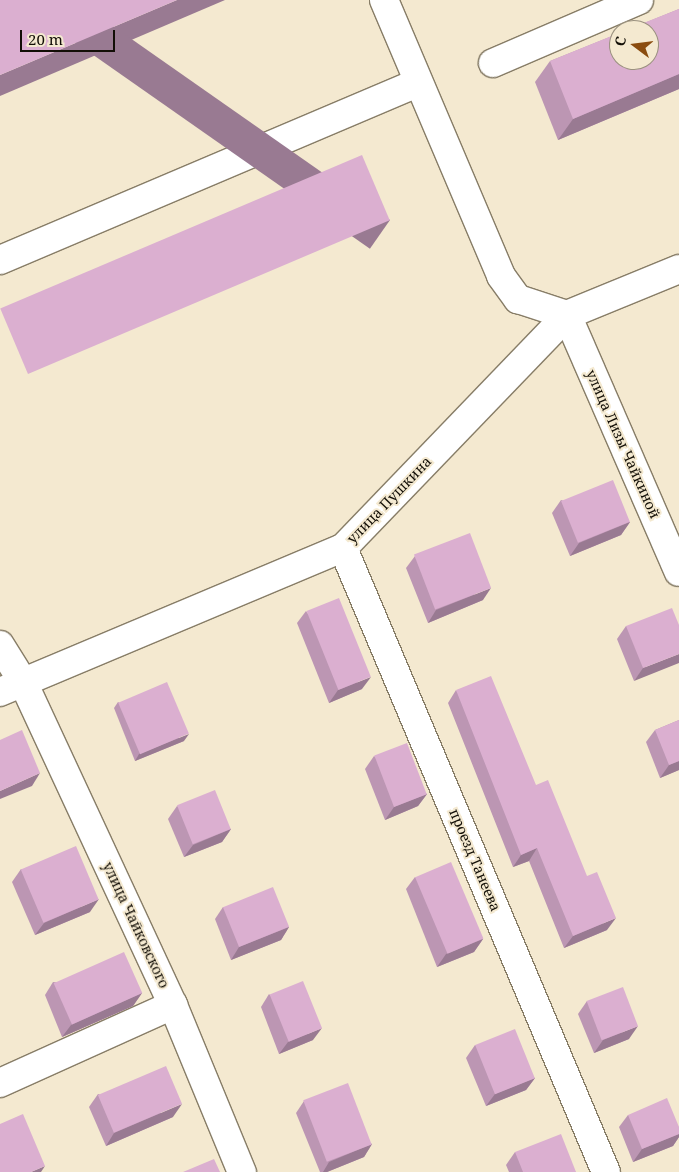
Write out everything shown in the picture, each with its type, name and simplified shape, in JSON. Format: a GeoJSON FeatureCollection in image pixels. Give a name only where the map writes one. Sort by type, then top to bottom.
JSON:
{"type":"FeatureCollection","features":[{"type":"Feature","properties":{"kind":"street"},"geometry":{"type":"LineString","coordinates":[[384,0],[417,83],[502,276],[518,299],[567,315]]}},
{"type":"Feature","properties":{"kind":"street"},"geometry":{"type":"LineString","coordinates":[[493,63],[638,0]]}},
{"type":"Feature","properties":{"kind":"street"},"geometry":{"type":"LineString","coordinates":[[0,260],[417,83]]}},
{"type":"Feature","properties":{"kind":"street","name":"улица Пушкина"},"geometry":{"type":"LineString","coordinates":[[12,687],[343,548],[567,315],[679,269]]}},
{"type":"Feature","properties":{"kind":"street","name":"улица Лизы Чайкиной"},"geometry":{"type":"LineString","coordinates":[[567,315],[679,572]]}},
{"type":"Feature","properties":{"kind":"street","name":"проезд Танеева"},"geometry":{"type":"LineString","coordinates":[[343,548],[606,1172]]}},
{"type":"Feature","properties":{"kind":"street","name":"улица Чайковского"},"geometry":{"type":"LineString","coordinates":[[0,645],[12,687],[173,1005],[242,1172]]}},
{"type":"Feature","properties":{"kind":"street"},"geometry":{"type":"LineString","coordinates":[[0,1083],[173,1005]]}},
{"type":"Feature","properties":{"kind":"building"},"geometry":{"type":"Polygon","coordinates":[[[0,0],[177,0],[0,75],[0,0]]]}},
{"type":"Feature","properties":{"kind":"building"},"geometry":{"type":"Polygon","coordinates":[[[679,9],[679,74],[573,119],[550,61],[609,37],[609,70],[659,70],[659,20],[651,20],[679,9]]]}},
{"type":"Feature","properties":{"kind":"building"},"geometry":{"type":"Polygon","coordinates":[[[362,155],[390,220],[28,374],[0,309],[362,155]]]}},
{"type":"Feature","properties":{"kind":"building"},"geometry":{"type":"Polygon","coordinates":[[[613,480],[630,522],[578,543],[561,501],[613,480]]]}},
{"type":"Feature","properties":{"kind":"building"},"geometry":{"type":"Polygon","coordinates":[[[470,533],[491,588],[435,610],[414,555],[470,533]]]}},
{"type":"Feature","properties":{"kind":"building"},"geometry":{"type":"Polygon","coordinates":[[[339,598],[371,677],[338,690],[307,611],[339,598]]]}},
{"type":"Feature","properties":{"kind":"building"},"geometry":{"type":"Polygon","coordinates":[[[672,608],[679,625],[679,654],[643,668],[626,626],[672,608]]]}},
{"type":"Feature","properties":{"kind":"building"},"geometry":{"type":"Polygon","coordinates":[[[491,676],[536,785],[548,780],[587,876],[597,872],[616,918],[573,936],[537,848],[521,855],[456,690],[491,676]]]}},
{"type":"Feature","properties":{"kind":"building"},"geometry":{"type":"Polygon","coordinates":[[[167,682],[189,734],[140,754],[118,703],[167,682]]]}},
{"type":"Feature","properties":{"kind":"building"},"geometry":{"type":"Polygon","coordinates":[[[679,720],[679,761],[669,765],[655,730],[679,720]]]}},
{"type":"Feature","properties":{"kind":"building"},"geometry":{"type":"Polygon","coordinates":[[[22,730],[40,773],[0,791],[0,740],[22,730]]]}},
{"type":"Feature","properties":{"kind":"building"},"geometry":{"type":"Polygon","coordinates":[[[407,743],[427,794],[394,807],[374,756],[407,743]]]}},
{"type":"Feature","properties":{"kind":"building"},"geometry":{"type":"Polygon","coordinates":[[[215,790],[231,829],[193,844],[177,805],[215,790]]]}},
{"type":"Feature","properties":{"kind":"building"},"geometry":{"type":"Polygon","coordinates":[[[76,846],[99,899],[43,923],[21,869],[76,846]]]}},
{"type":"Feature","properties":{"kind":"building"},"geometry":{"type":"Polygon","coordinates":[[[451,862],[483,938],[448,954],[415,877],[451,862]]]}},
{"type":"Feature","properties":{"kind":"building"},"geometry":{"type":"Polygon","coordinates":[[[273,887],[289,927],[239,947],[223,907],[273,887]]]}},
{"type":"Feature","properties":{"kind":"building"},"geometry":{"type":"Polygon","coordinates":[[[124,952],[142,993],[72,1024],[54,983],[124,952]]]}},
{"type":"Feature","properties":{"kind":"building"},"geometry":{"type":"Polygon","coordinates":[[[303,981],[322,1028],[289,1042],[270,994],[303,981]]]}},
{"type":"Feature","properties":{"kind":"building"},"geometry":{"type":"Polygon","coordinates":[[[623,987],[638,1026],[602,1040],[587,1001],[623,987]]]}},
{"type":"Feature","properties":{"kind":"building"},"geometry":{"type":"Polygon","coordinates":[[[515,1029],[535,1078],[495,1094],[475,1045],[515,1029]]]}},
{"type":"Feature","properties":{"kind":"building"},"geometry":{"type":"Polygon","coordinates":[[[166,1066],[182,1104],[114,1133],[98,1095],[166,1066]]]}},
{"type":"Feature","properties":{"kind":"building"},"geometry":{"type":"Polygon","coordinates":[[[348,1083],[372,1145],[327,1162],[303,1100],[348,1083]]]}},
{"type":"Feature","properties":{"kind":"building"},"geometry":{"type":"Polygon","coordinates":[[[667,1098],[679,1127],[679,1134],[642,1149],[628,1115],[667,1098]]]}},
{"type":"Feature","properties":{"kind":"building"},"geometry":{"type":"Polygon","coordinates":[[[23,1114],[45,1166],[31,1172],[0,1172],[0,1124],[23,1114]]]}},
{"type":"Feature","properties":{"kind":"building"},"geometry":{"type":"Polygon","coordinates":[[[561,1134],[576,1172],[523,1172],[515,1152],[561,1134]]]}},
{"type":"Feature","properties":{"kind":"building"},"geometry":{"type":"Polygon","coordinates":[[[214,1159],[220,1172],[183,1172],[214,1159]]]}}]}
